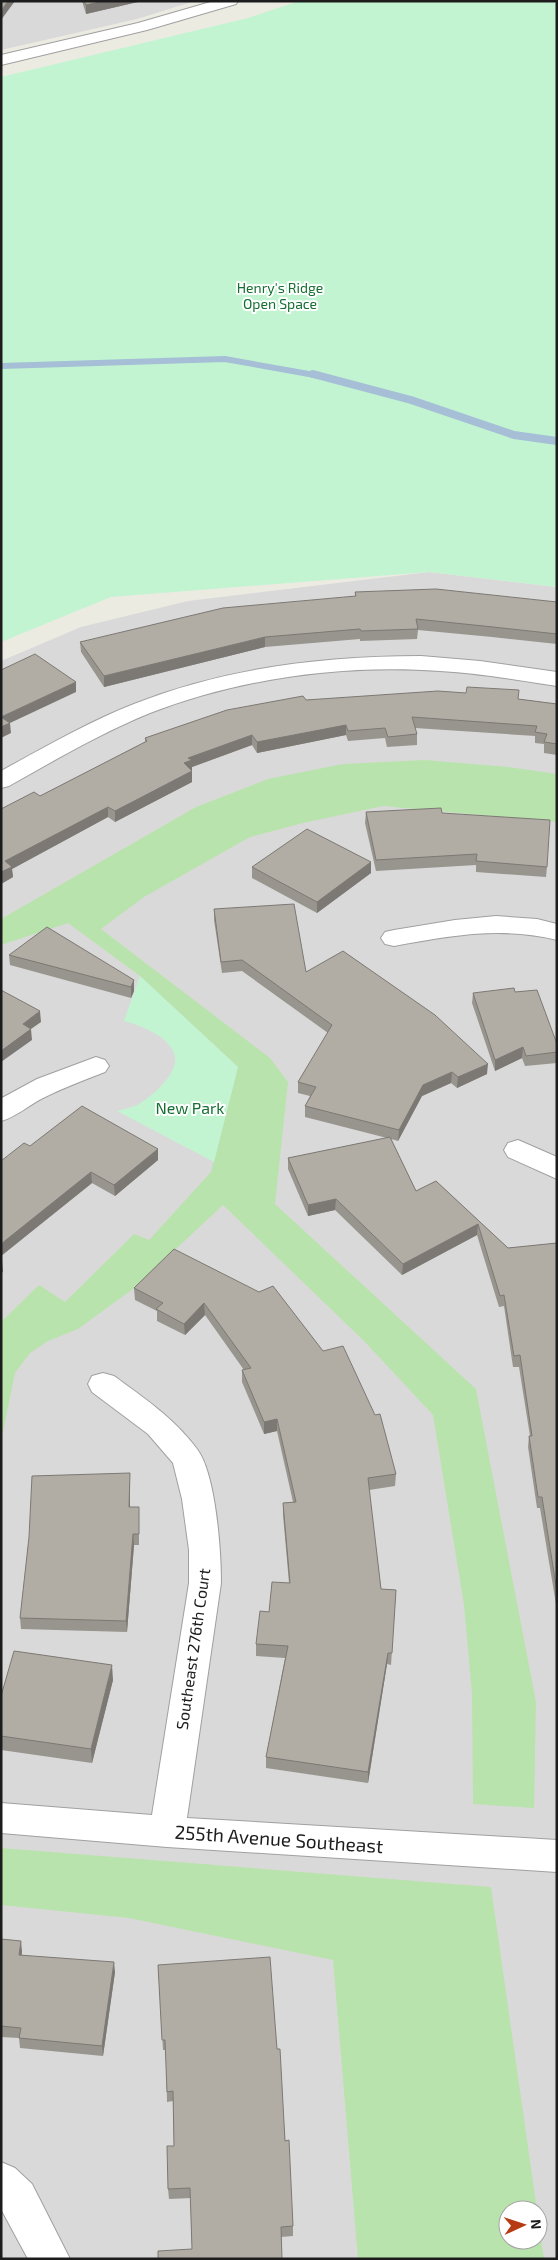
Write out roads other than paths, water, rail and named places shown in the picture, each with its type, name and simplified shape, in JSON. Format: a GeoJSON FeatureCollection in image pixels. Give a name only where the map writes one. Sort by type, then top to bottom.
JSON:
{"type":"FeatureCollection","features":[{"type":"Feature","properties":{"kind":"street"},"geometry":{"type":"LineString","coordinates":[[1,60],[142,27],[231,1]]}},
{"type":"Feature","properties":{"kind":"street"},"geometry":{"type":"LineString","coordinates":[[1,781],[96,728],[126,715],[167,700],[235,682],[342,665],[404,663],[487,669],[557,679]]}},
{"type":"Feature","properties":{"kind":"street"},"geometry":{"type":"LineString","coordinates":[[394,938],[467,926],[508,923],[541,927],[557,932]]}},
{"type":"Feature","properties":{"kind":"street"},"geometry":{"type":"LineString","coordinates":[[1,1112],[26,1095],[61,1078],[96,1066]]}},
{"type":"Feature","properties":{"kind":"street"},"geometry":{"type":"LineString","coordinates":[[518,1150],[557,1169]]}},
{"type":"Feature","properties":{"kind":"street","name":"Southeast 276th Court"},"geometry":{"type":"LineString","coordinates":[[103,1384],[159,1426],[187,1458],[198,1499],[205,1550],[205,1583],[167,1832]]}},
{"type":"Feature","properties":{"kind":"street","name":"255th Avenue Southeast"},"geometry":{"type":"LineString","coordinates":[[1,1818],[167,1832],[557,1856]]}},
{"type":"Feature","properties":{"kind":"street"},"geometry":{"type":"LineString","coordinates":[[1,2181],[18,2198],[50,2259]]}},
{"type":"Feature","properties":{"kind":"waterway"},"geometry":{"type":"LineString","coordinates":[[1,366],[225,359],[320,376]]}},
{"type":"Feature","properties":{"kind":"waterway"},"geometry":{"type":"LineString","coordinates":[[313,374],[411,400],[514,435],[557,441]]}},
{"type":"Feature","properties":{"kind":"park label","name":"Henry's Ridge Open Space"},"geometry":{"type":"Point","coordinates":[280,296]}},
{"type":"Feature","properties":{"kind":"park label","name":"New Park"},"geometry":{"type":"Point","coordinates":[190,1108]}}]}
